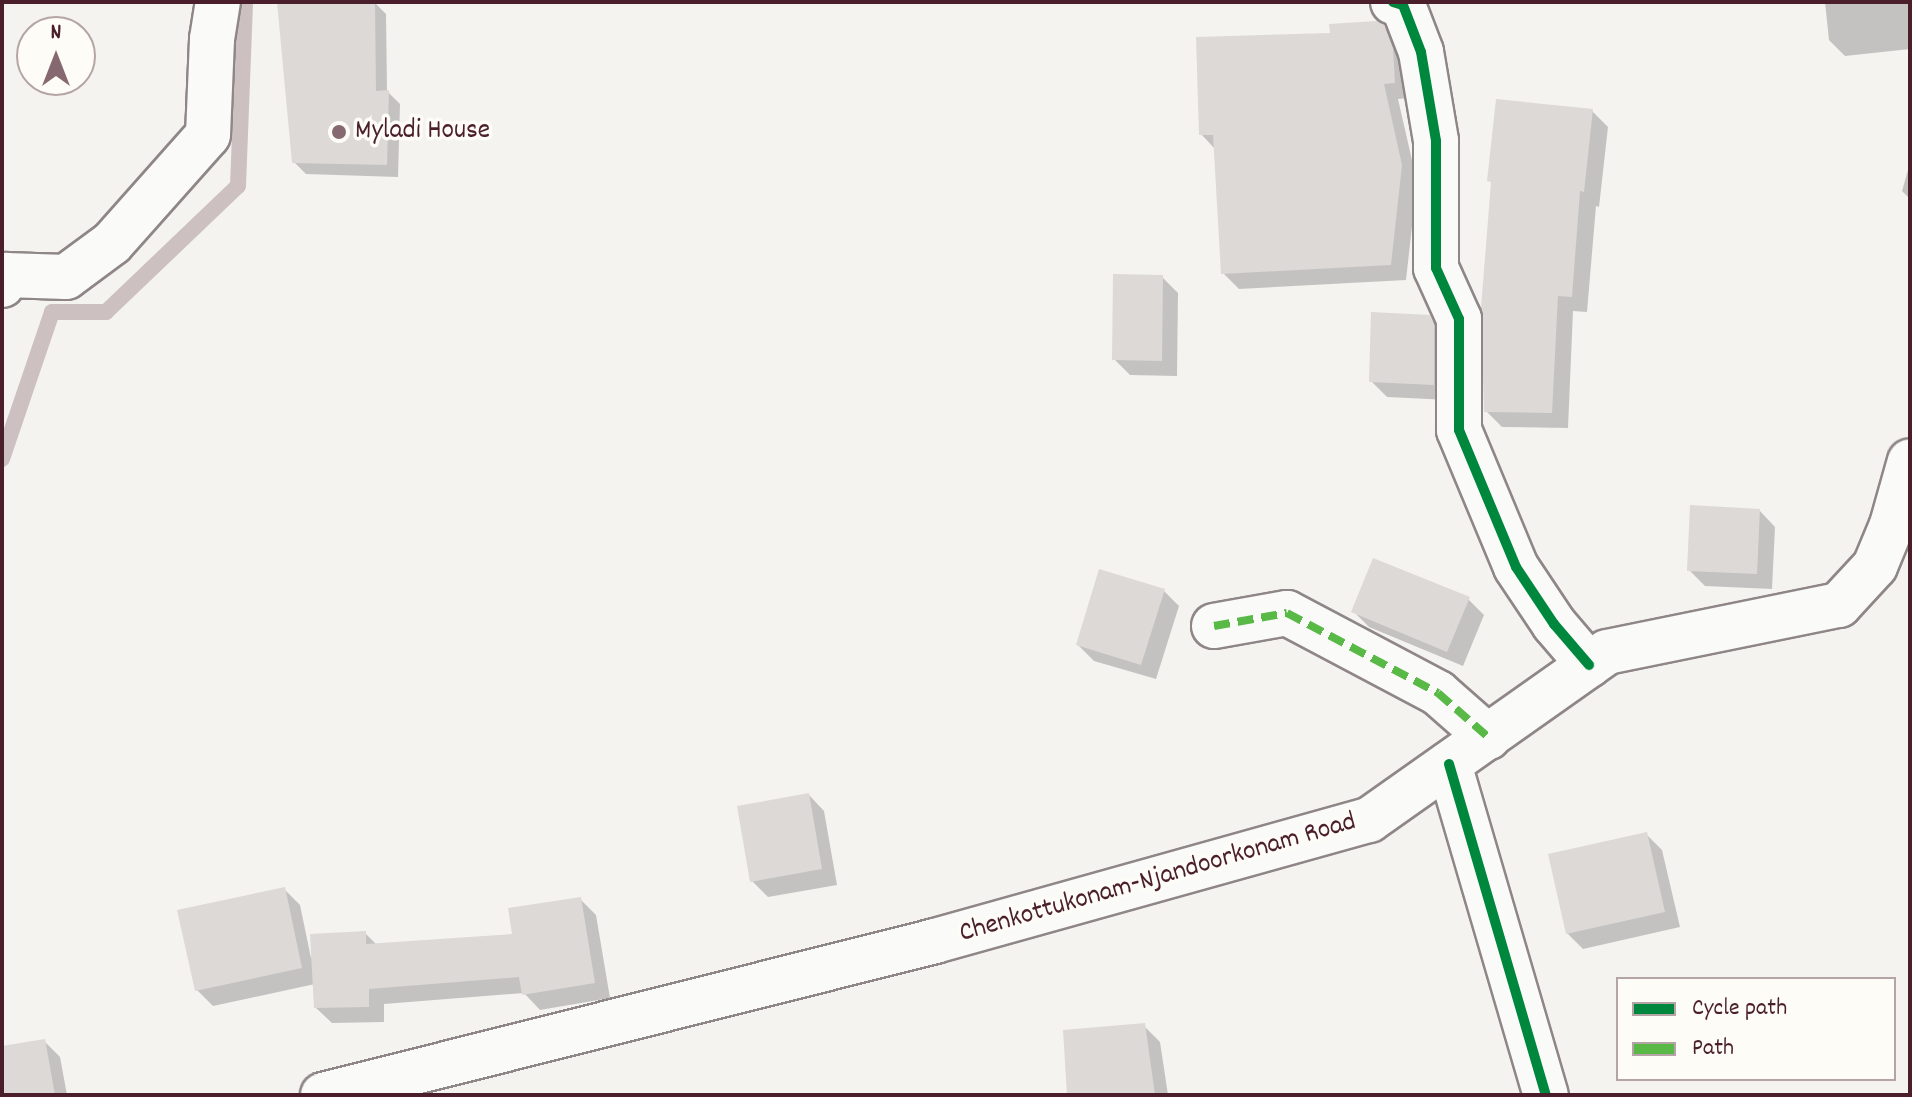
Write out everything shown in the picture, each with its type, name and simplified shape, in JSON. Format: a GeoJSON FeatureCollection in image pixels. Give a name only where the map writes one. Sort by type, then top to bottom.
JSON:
{"type":"FeatureCollection","features":[{"type":"Feature","properties":{"kind":"main road"},"geometry":{"type":"LineString","coordinates":[[3,278],[66,277],[112,243],[208,135],[212,39],[218,2]]}},
{"type":"Feature","properties":{"kind":"main road"},"geometry":{"type":"LineString","coordinates":[[1393,2],[1403,5],[1421,52],[1436,141],[1436,268],[1459,319],[1459,430],[1516,567],[1554,624],[1589,665]]}},
{"type":"Feature","properties":{"kind":"main road","name":"Chenkottukonam-Njandoorkonam Road"},"geometry":{"type":"LineString","coordinates":[[323,1095],[935,941],[1369,820],[1607,652],[1839,605],[1875,566],[1901,528],[1910,461]]}},
{"type":"Feature","properties":{"kind":"main road"},"geometry":{"type":"LineString","coordinates":[[1214,626],[1287,613],[1438,693],[1488,737]]}},
{"type":"Feature","properties":{"kind":"main road"},"geometry":{"type":"LineString","coordinates":[[1449,764],[1546,1095]]}},
{"type":"Feature","properties":{"kind":"building"},"geometry":{"type":"Polygon","coordinates":[[[277,2],[375,2],[376,91],[389,90],[387,165],[292,163],[277,2]]]}},
{"type":"Feature","properties":{"kind":"building"},"geometry":{"type":"Polygon","coordinates":[[[1377,21],[1384,25],[1393,48],[1395,83],[1384,84],[1402,165],[1391,265],[1221,274],[1213,135],[1199,135],[1196,37],[1330,33],[1329,24],[1377,21]]]}},
{"type":"Feature","properties":{"kind":"building"},"geometry":{"type":"Polygon","coordinates":[[[1496,99],[1593,109],[1584,192],[1580,191],[1572,297],[1558,296],[1552,413],[1484,412],[1481,308],[1491,182],[1487,181],[1496,99]]]}},
{"type":"Feature","properties":{"kind":"building"},"geometry":{"type":"Polygon","coordinates":[[[1113,274],[1163,275],[1162,361],[1112,360],[1113,274]]]}},
{"type":"Feature","properties":{"kind":"building"},"geometry":{"type":"Polygon","coordinates":[[[1371,312],[1430,315],[1434,324],[1434,385],[1369,382],[1371,312]]]}},
{"type":"Feature","properties":{"kind":"building"},"geometry":{"type":"Polygon","coordinates":[[[1690,505],[1760,509],[1757,574],[1687,571],[1690,505]]]}},
{"type":"Feature","properties":{"kind":"building"},"geometry":{"type":"Polygon","coordinates":[[[1373,558],[1470,597],[1447,652],[1351,612],[1373,558]]]}},
{"type":"Feature","properties":{"kind":"building"},"geometry":{"type":"Polygon","coordinates":[[[1099,569],[1165,589],[1141,665],[1076,645],[1099,569]]]}},
{"type":"Feature","properties":{"kind":"building"},"geometry":{"type":"Polygon","coordinates":[[[809,793],[822,869],[750,882],[737,806],[809,793]]]}},
{"type":"Feature","properties":{"kind":"building"},"geometry":{"type":"Polygon","coordinates":[[[1647,832],[1665,912],[1566,934],[1548,854],[1647,832]]]}},
{"type":"Feature","properties":{"kind":"building"},"geometry":{"type":"Polygon","coordinates":[[[285,887],[302,968],[195,991],[177,910],[285,887]]]}},
{"type":"Feature","properties":{"kind":"building"},"geometry":{"type":"Polygon","coordinates":[[[581,897],[595,983],[522,995],[519,977],[369,989],[369,1007],[314,1008],[310,934],[366,931],[366,944],[512,934],[508,908],[581,897]]]}},
{"type":"Feature","properties":{"kind":"building"},"geometry":{"type":"Polygon","coordinates":[[[1145,1023],[1155,1095],[1067,1095],[1063,1030],[1145,1023]]]}},
{"type":"Feature","properties":{"kind":"building"},"geometry":{"type":"Polygon","coordinates":[[[45,1039],[55,1095],[2,1095],[2,1046],[45,1039]]]}},
{"type":"Feature","properties":{"kind":"waterway"},"geometry":{"type":"LineString","coordinates":[[2,459],[52,312],[106,312],[238,186],[245,2]]}},
{"type":"Feature","properties":{"kind":"marked path"},"geometry":{"type":"LineString","coordinates":[[1214,626],[1287,613],[1438,693],[1488,737]]}},
{"type":"Feature","properties":{"kind":"cycle path"},"geometry":{"type":"LineString","coordinates":[[1393,2],[1403,5],[1421,52],[1436,141],[1436,268],[1459,319],[1459,430],[1516,567],[1554,624],[1589,665]]}},
{"type":"Feature","properties":{"kind":"cycle path"},"geometry":{"type":"LineString","coordinates":[[1449,764],[1546,1095]]}},
{"type":"Feature","properties":{"kind":"place","name":"Myladi House"},"geometry":{"type":"Point","coordinates":[339,132]}}]}
